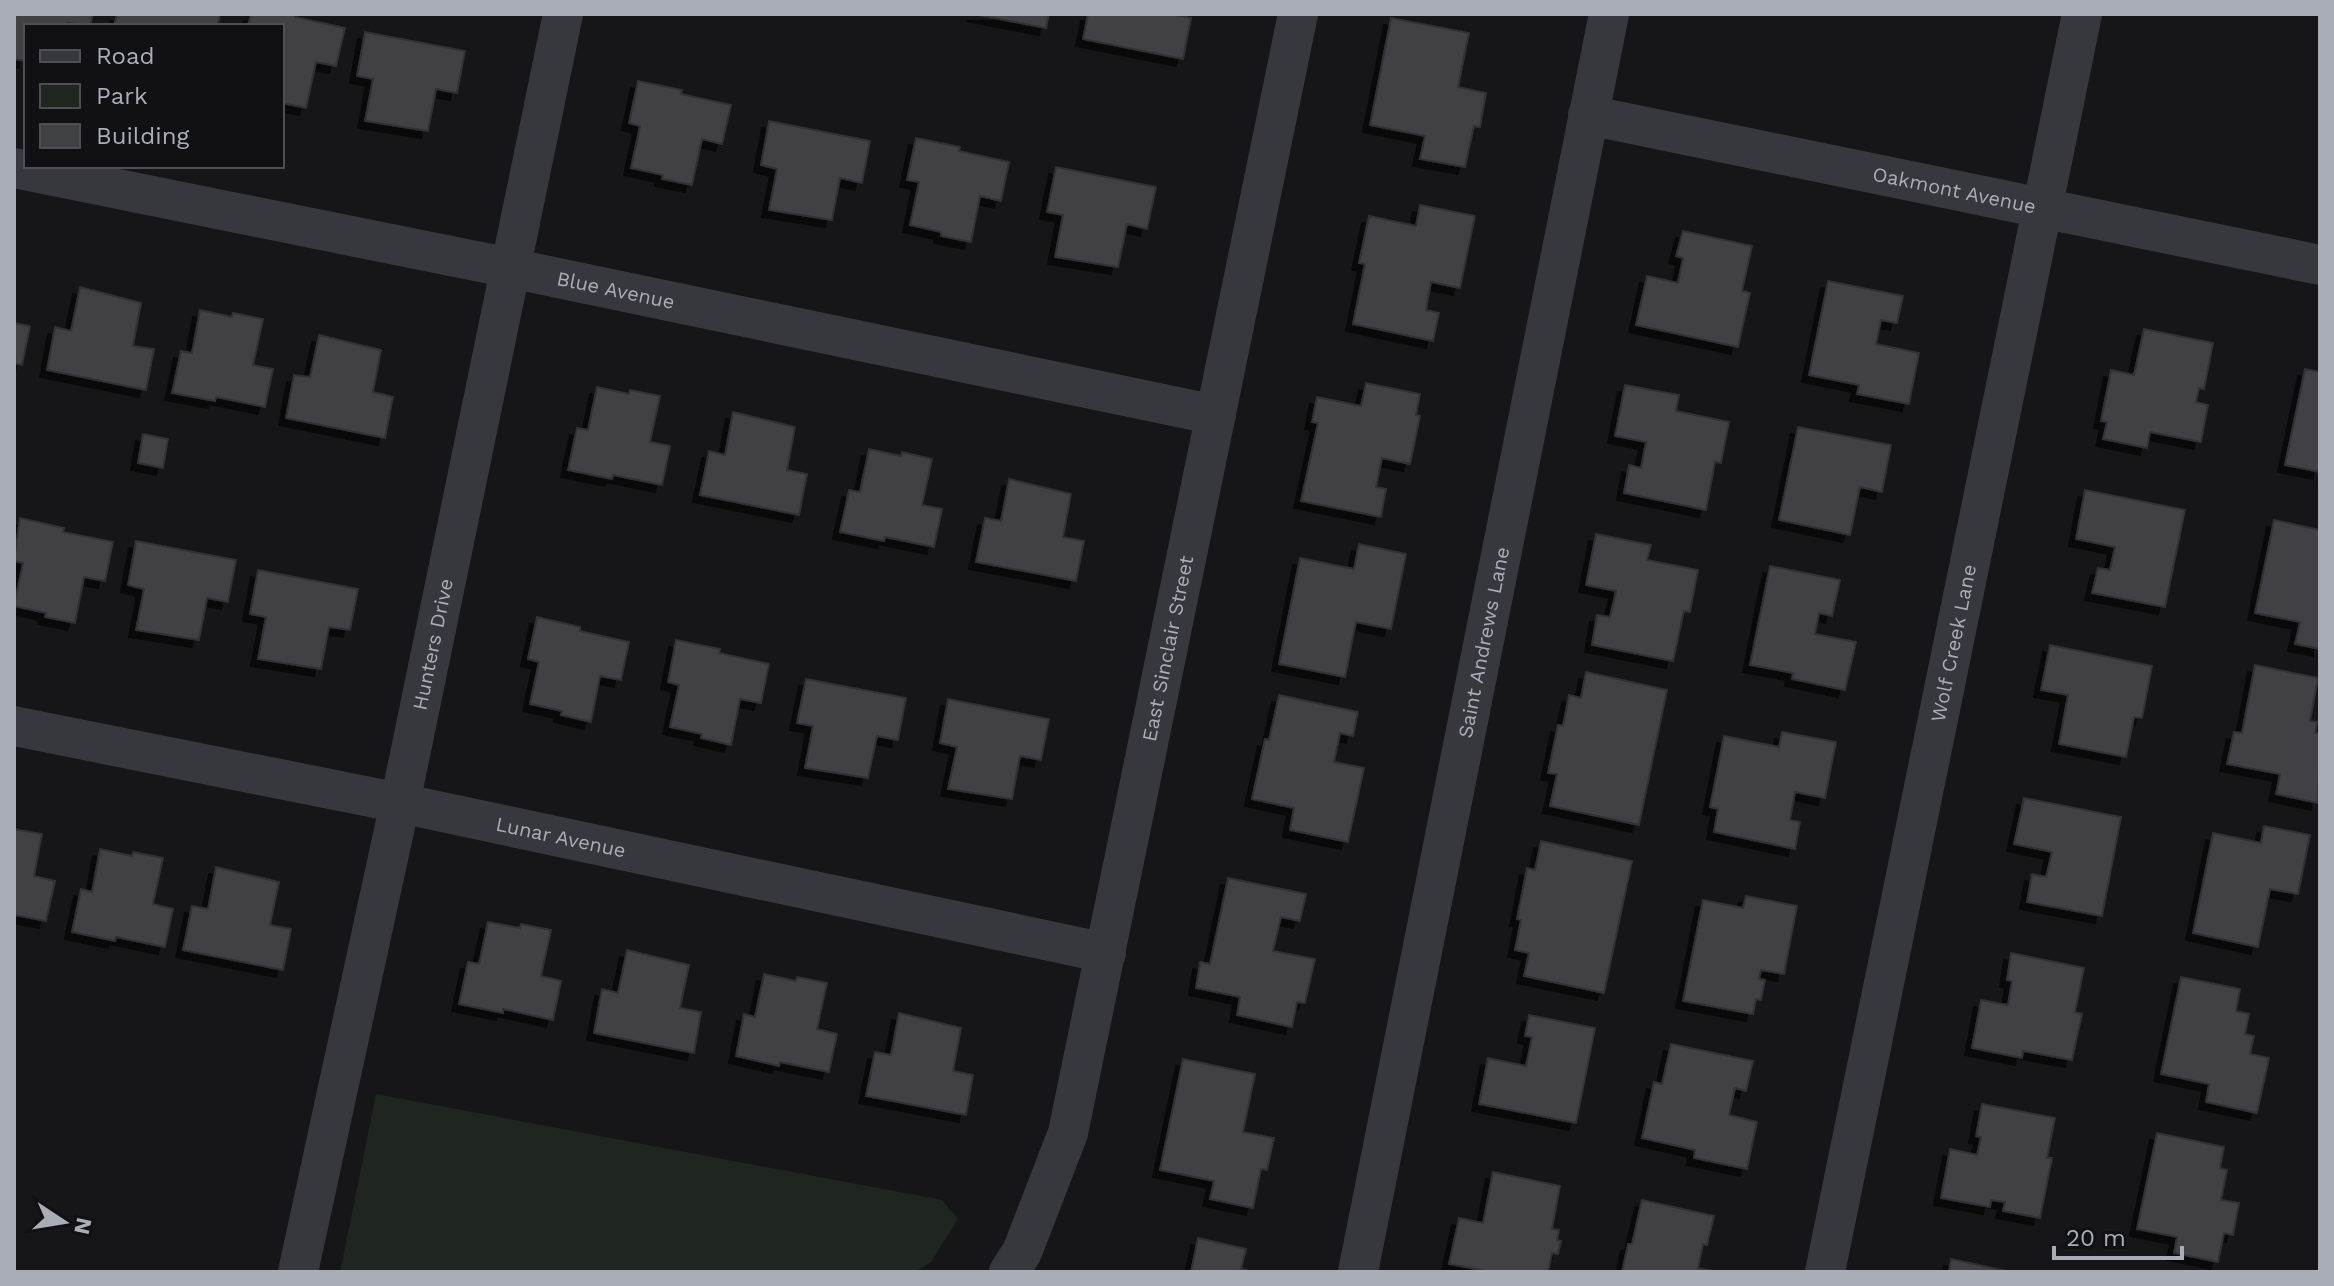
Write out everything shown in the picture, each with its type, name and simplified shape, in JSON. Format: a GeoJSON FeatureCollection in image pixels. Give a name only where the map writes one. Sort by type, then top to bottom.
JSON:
{"type":"FeatureCollection","features":[{"type":"Feature","properties":{"kind":"street","name":"Hunters Drive"},"geometry":{"type":"LineString","coordinates":[[298,1272],[400,803],[563,14]]}},
{"type":"Feature","properties":{"kind":"street","name":"East Sinclair Street"},"geometry":{"type":"LineString","coordinates":[[1009,1272],[1022,1252],[1068,1133],[1298,14]]}},
{"type":"Feature","properties":{"kind":"street","name":"Saint Andrews Lane"},"geometry":{"type":"LineString","coordinates":[[1358,1272],[1609,14]]}},
{"type":"Feature","properties":{"kind":"street","name":"Wolf Creek Lane"},"geometry":{"type":"LineString","coordinates":[[1825,1272],[2082,14]]}},
{"type":"Feature","properties":{"kind":"street","name":"Oakmont Avenue"},"geometry":{"type":"LineString","coordinates":[[1588,115],[2320,265]]}},
{"type":"Feature","properties":{"kind":"street","name":"Blue Avenue"},"geometry":{"type":"LineString","coordinates":[[14,168],[1216,415]]}},
{"type":"Feature","properties":{"kind":"street","name":"Lunar Avenue"},"geometry":{"type":"LineString","coordinates":[[14,726],[400,803],[1106,953]]}},
{"type":"Feature","properties":{"kind":"green space"},"geometry":{"type":"Polygon","coordinates":[[[376,1094],[942,1200],[958,1219],[931,1262],[915,1272],[340,1272],[376,1094]]]}},
{"type":"Feature","properties":{"kind":"building"},"geometry":{"type":"Polygon","coordinates":[[[14,14],[93,14],[90,24],[24,24],[24,61],[14,59],[14,14]]]}},
{"type":"Feature","properties":{"kind":"building"},"geometry":{"type":"Polygon","coordinates":[[[117,14],[220,14],[218,24],[114,24],[117,14]]]}},
{"type":"Feature","properties":{"kind":"building"},"geometry":{"type":"Polygon","coordinates":[[[251,14],[296,14],[295,17],[345,28],[336,66],[316,62],[306,108],[284,103],[284,24],[248,24],[251,14]]]}},
{"type":"Feature","properties":{"kind":"building"},"geometry":{"type":"Polygon","coordinates":[[[973,14],[1049,14],[1046,28],[973,14]]]}},
{"type":"Feature","properties":{"kind":"building"},"geometry":{"type":"Polygon","coordinates":[[[1088,14],[1170,14],[1191,18],[1183,59],[1083,39],[1088,14]]]}},
{"type":"Feature","properties":{"kind":"building"},"geometry":{"type":"Polygon","coordinates":[[[1391,18],[1469,33],[1458,87],[1486,93],[1480,127],[1474,126],[1465,167],[1420,159],[1425,136],[1370,125],[1391,18]]]}},
{"type":"Feature","properties":{"kind":"building"},"geometry":{"type":"Polygon","coordinates":[[[365,32],[465,51],[457,93],[436,89],[428,131],[365,121],[373,79],[357,76],[365,32]]]}},
{"type":"Feature","properties":{"kind":"building"},"geometry":{"type":"Polygon","coordinates":[[[638,81],[731,105],[722,144],[702,139],[692,185],[631,168],[640,126],[629,123],[638,81]]]}},
{"type":"Feature","properties":{"kind":"building"},"geometry":{"type":"Polygon","coordinates":[[[769,121],[870,141],[862,183],[840,178],[832,220],[769,210],[777,169],[761,165],[769,121]]]}},
{"type":"Feature","properties":{"kind":"building"},"geometry":{"type":"Polygon","coordinates":[[[916,138],[1009,162],[1001,201],[980,196],[971,242],[910,225],[919,182],[907,180],[916,138]]]}},
{"type":"Feature","properties":{"kind":"building"},"geometry":{"type":"Polygon","coordinates":[[[1056,167],[1156,187],[1147,229],[1127,224],[1118,267],[1055,257],[1063,215],[1047,212],[1056,167]]]}},
{"type":"Feature","properties":{"kind":"building"},"geometry":{"type":"Polygon","coordinates":[[[1420,205],[1475,216],[1460,288],[1431,282],[1426,310],[1439,313],[1433,341],[1353,324],[1365,264],[1359,263],[1369,216],[1416,226],[1420,205]]]}},
{"type":"Feature","properties":{"kind":"building"},"geometry":{"type":"Polygon","coordinates":[[[1683,231],[1752,246],[1742,291],[1750,293],[1738,347],[1636,325],[1647,276],[1678,283],[1683,258],[1676,256],[1683,231]]]}},
{"type":"Feature","properties":{"kind":"building"},"geometry":{"type":"Polygon","coordinates":[[[1828,281],[1903,296],[1897,323],[1881,320],[1876,344],[1919,353],[1909,404],[1857,394],[1859,385],[1809,375],[1828,281]]]}},
{"type":"Feature","properties":{"kind":"building"},"geometry":{"type":"Polygon","coordinates":[[[80,287],[141,303],[133,346],[154,349],[146,390],[47,370],[55,327],[71,331],[80,287]]]}},
{"type":"Feature","properties":{"kind":"building"},"geometry":{"type":"Polygon","coordinates":[[[200,310],[232,317],[233,313],[263,319],[253,365],[273,369],[265,407],[216,397],[215,401],[172,393],[181,351],[192,353],[200,310]]]}},
{"type":"Feature","properties":{"kind":"building"},"geometry":{"type":"Polygon","coordinates":[[[14,323],[30,326],[22,365],[14,363],[14,323]]]}},
{"type":"Feature","properties":{"kind":"building"},"geometry":{"type":"Polygon","coordinates":[[[2144,329],[2213,343],[2204,389],[2199,388],[2196,402],[2208,405],[2201,442],[2150,432],[2147,448],[2103,439],[2107,422],[2101,421],[2111,370],[2134,375],[2144,329]]]}},
{"type":"Feature","properties":{"kind":"building"},"geometry":{"type":"Polygon","coordinates":[[[319,335],[381,350],[373,392],[393,397],[385,438],[286,418],[294,375],[310,377],[319,335]]]}},
{"type":"Feature","properties":{"kind":"building"},"geometry":{"type":"Polygon","coordinates":[[[2305,369],[2320,372],[2320,472],[2285,465],[2305,369]]]}},
{"type":"Feature","properties":{"kind":"building"},"geometry":{"type":"Polygon","coordinates":[[[1366,383],[1420,394],[1416,415],[1420,416],[1410,464],[1382,458],[1376,487],[1386,489],[1381,517],[1301,501],[1318,423],[1312,422],[1317,397],[1361,406],[1366,383]]]}},
{"type":"Feature","properties":{"kind":"building"},"geometry":{"type":"Polygon","coordinates":[[[1625,385],[1679,395],[1676,411],[1729,422],[1721,463],[1715,462],[1706,510],[1624,493],[1629,465],[1641,468],[1646,442],[1615,436],[1625,385]]]}},
{"type":"Feature","properties":{"kind":"building"},"geometry":{"type":"Polygon","coordinates":[[[597,387],[629,394],[630,390],[660,396],[650,442],[670,446],[662,485],[568,470],[577,428],[588,430],[597,387]]]}},
{"type":"Feature","properties":{"kind":"building"},"geometry":{"type":"Polygon","coordinates":[[[733,412],[795,427],[787,470],[807,474],[799,515],[700,495],[709,451],[725,455],[733,412]]]}},
{"type":"Feature","properties":{"kind":"building"},"geometry":{"type":"Polygon","coordinates":[[[1798,427],[1891,445],[1882,492],[1860,487],[1850,535],[1779,520],[1798,427]]]}},
{"type":"Feature","properties":{"kind":"building"},"geometry":{"type":"Polygon","coordinates":[[[143,434],[168,439],[163,468],[138,463],[143,434]]]}},
{"type":"Feature","properties":{"kind":"building"},"geometry":{"type":"Polygon","coordinates":[[[869,449],[932,459],[922,505],[942,509],[934,547],[840,532],[849,490],[860,492],[869,449]]]}},
{"type":"Feature","properties":{"kind":"building"},"geometry":{"type":"Polygon","coordinates":[[[1009,479],[1071,494],[1063,537],[1084,541],[1076,581],[976,562],[985,518],[1001,521],[1009,479]]]}},
{"type":"Feature","properties":{"kind":"building"},"geometry":{"type":"Polygon","coordinates":[[[2085,490],[2185,510],[2165,607],[2092,593],[2098,568],[2110,570],[2115,547],[2076,539],[2085,490]]]}},
{"type":"Feature","properties":{"kind":"building"},"geometry":{"type":"Polygon","coordinates":[[[20,518],[64,528],[63,532],[113,542],[105,581],[84,577],[75,623],[14,606],[23,563],[14,561],[20,518]]]}},
{"type":"Feature","properties":{"kind":"building"},"geometry":{"type":"Polygon","coordinates":[[[2274,520],[2320,530],[2320,649],[2295,644],[2300,622],[2255,613],[2274,520]]]}},
{"type":"Feature","properties":{"kind":"building"},"geometry":{"type":"Polygon","coordinates":[[[1596,534],[1651,545],[1647,560],[1698,570],[1690,612],[1684,611],[1673,661],[1592,645],[1597,615],[1610,617],[1616,591],[1586,585],[1596,534]]]}},
{"type":"Feature","properties":{"kind":"building"},"geometry":{"type":"Polygon","coordinates":[[[136,541],[236,560],[228,602],[207,598],[199,640],[136,630],[144,589],[128,585],[136,541]]]}},
{"type":"Feature","properties":{"kind":"building"},"geometry":{"type":"Polygon","coordinates":[[[1359,544],[1406,554],[1391,629],[1356,622],[1345,677],[1279,664],[1300,558],[1354,569],[1359,544]]]}},
{"type":"Feature","properties":{"kind":"building"},"geometry":{"type":"Polygon","coordinates":[[[1770,566],[1840,580],[1832,616],[1819,613],[1815,634],[1856,642],[1845,690],[1792,679],[1793,673],[1750,665],[1770,566]]]}},
{"type":"Feature","properties":{"kind":"building"},"geometry":{"type":"Polygon","coordinates":[[[258,570],[358,589],[350,630],[329,627],[321,669],[258,659],[266,617],[250,614],[258,570]]]}},
{"type":"Feature","properties":{"kind":"building"},"geometry":{"type":"Polygon","coordinates":[[[537,617],[629,642],[621,680],[600,676],[591,722],[530,704],[539,662],[528,659],[537,617]]]}},
{"type":"Feature","properties":{"kind":"building"},"geometry":{"type":"Polygon","coordinates":[[[676,640],[769,664],[761,703],[740,699],[731,745],[670,727],[679,685],[668,682],[676,640]]]}},
{"type":"Feature","properties":{"kind":"building"},"geometry":{"type":"Polygon","coordinates":[[[2050,645],[2152,666],[2142,718],[2134,717],[2126,757],[2059,744],[2068,695],[2041,690],[2050,645]]]}},
{"type":"Feature","properties":{"kind":"building"},"geometry":{"type":"Polygon","coordinates":[[[2255,665],[2318,678],[2310,721],[2317,722],[2315,733],[2320,734],[2318,803],[2276,794],[2280,774],[2227,764],[2234,732],[2242,733],[2255,665]]]}},
{"type":"Feature","properties":{"kind":"building"},"geometry":{"type":"Polygon","coordinates":[[[1586,672],[1667,690],[1639,825],[1550,806],[1557,774],[1548,773],[1558,725],[1563,726],[1569,695],[1581,698],[1586,672]]]}},
{"type":"Feature","properties":{"kind":"building"},"geometry":{"type":"Polygon","coordinates":[[[806,679],[906,698],[898,740],[877,736],[868,778],[805,768],[813,726],[797,723],[806,679]]]}},
{"type":"Feature","properties":{"kind":"building"},"geometry":{"type":"Polygon","coordinates":[[[1279,695],[1358,712],[1353,736],[1340,733],[1334,762],[1364,768],[1348,842],[1290,830],[1294,808],[1252,799],[1265,739],[1269,740],[1279,695]]]}},
{"type":"Feature","properties":{"kind":"building"},"geometry":{"type":"Polygon","coordinates":[[[948,699],[1049,719],[1041,760],[1020,756],[1012,799],[948,789],[957,747],[940,743],[948,699]]]}},
{"type":"Feature","properties":{"kind":"building"},"geometry":{"type":"Polygon","coordinates":[[[1782,732],[1836,742],[1825,798],[1795,792],[1790,820],[1800,822],[1795,849],[1714,832],[1718,809],[1710,807],[1724,736],[1779,747],[1782,732]]]}},
{"type":"Feature","properties":{"kind":"building"},"geometry":{"type":"Polygon","coordinates":[[[2024,798],[2121,817],[2102,916],[2027,902],[2032,874],[2046,877],[2052,852],[2014,844],[2024,798]]]}},
{"type":"Feature","properties":{"kind":"building"},"geometry":{"type":"Polygon","coordinates":[[[2264,826],[2310,835],[2298,894],[2270,889],[2258,947],[2193,933],[2213,833],[2261,843],[2264,826]]]}},
{"type":"Feature","properties":{"kind":"building"},"geometry":{"type":"Polygon","coordinates":[[[14,829],[42,834],[34,876],[55,881],[46,921],[14,915],[14,829]]]}},
{"type":"Feature","properties":{"kind":"building"},"geometry":{"type":"Polygon","coordinates":[[[1541,841],[1632,861],[1604,993],[1524,976],[1529,953],[1515,950],[1521,920],[1517,919],[1527,868],[1535,870],[1541,841]]]}},
{"type":"Feature","properties":{"kind":"building"},"geometry":{"type":"Polygon","coordinates":[[[100,849],[132,856],[133,852],[163,858],[153,904],[173,909],[165,947],[72,932],[81,889],[92,892],[100,849]]]}},
{"type":"Feature","properties":{"kind":"building"},"geometry":{"type":"Polygon","coordinates":[[[216,867],[279,882],[270,925],[291,929],[283,970],[183,950],[192,906],[208,909],[216,867]]]}},
{"type":"Feature","properties":{"kind":"building"},"geometry":{"type":"Polygon","coordinates":[[[1228,878],[1306,894],[1300,921],[1281,917],[1273,951],[1315,959],[1305,1003],[1297,1002],[1292,1027],[1237,1015],[1240,997],[1196,988],[1200,962],[1210,964],[1228,878]]]}},
{"type":"Feature","properties":{"kind":"building"},"geometry":{"type":"Polygon","coordinates":[[[1746,896],[1797,906],[1784,974],[1761,970],[1759,979],[1765,980],[1761,1000],[1756,999],[1753,1014],[1683,1001],[1703,900],[1743,908],[1746,896]]]}},
{"type":"Feature","properties":{"kind":"building"},"geometry":{"type":"Polygon","coordinates":[[[488,922],[551,930],[541,976],[561,981],[553,1020],[503,1009],[503,1013],[459,1004],[468,962],[479,964],[488,922]]]}},
{"type":"Feature","properties":{"kind":"building"},"geometry":{"type":"Polygon","coordinates":[[[627,950],[689,965],[680,1008],[701,1012],[694,1053],[594,1033],[602,989],[618,993],[627,950]]]}},
{"type":"Feature","properties":{"kind":"building"},"geometry":{"type":"Polygon","coordinates":[[[2011,953],[2084,968],[2075,1012],[2082,1014],[2072,1060],[2023,1051],[2022,1058],[1972,1048],[1981,1000],[2008,1005],[2012,981],[2007,980],[2011,953]]]}},
{"type":"Feature","properties":{"kind":"building"},"geometry":{"type":"Polygon","coordinates":[[[764,974],[796,981],[797,977],[827,983],[817,1029],[837,1034],[829,1072],[780,1062],[779,1066],[736,1056],[744,1014],[755,1017],[764,974]]]}},
{"type":"Feature","properties":{"kind":"building"},"geometry":{"type":"Polygon","coordinates":[[[2181,977],[2240,989],[2236,1011],[2249,1014],[2245,1034],[2254,1036],[2250,1054],[2269,1058],[2257,1113],[2206,1102],[2209,1084],[2161,1074],[2181,977]]]}},
{"type":"Feature","properties":{"kind":"building"},"geometry":{"type":"Polygon","coordinates":[[[899,1013],[961,1028],[953,1071],[973,1075],[966,1115],[866,1096],[875,1052],[891,1055],[899,1013]]]}},
{"type":"Feature","properties":{"kind":"building"},"geometry":{"type":"Polygon","coordinates":[[[1529,1015],[1595,1028],[1576,1123],[1479,1104],[1488,1058],[1526,1066],[1532,1037],[1525,1036],[1529,1015]]]}},
{"type":"Feature","properties":{"kind":"building"},"geometry":{"type":"Polygon","coordinates":[[[1671,1044],[1753,1061],[1746,1091],[1735,1088],[1729,1115],[1757,1122],[1747,1169],[1694,1158],[1695,1150],[1642,1138],[1654,1082],[1662,1084],[1671,1044]]]}},
{"type":"Feature","properties":{"kind":"building"},"geometry":{"type":"Polygon","coordinates":[[[1183,1059],[1255,1074],[1243,1132],[1274,1138],[1267,1170],[1261,1169],[1253,1208],[1210,1199],[1214,1181],[1160,1170],[1183,1059]]]}},
{"type":"Feature","properties":{"kind":"building"},"geometry":{"type":"Polygon","coordinates":[[[1982,1104],[2055,1118],[2047,1158],[2052,1158],[2040,1218],[2003,1211],[2005,1202],[1991,1200],[1990,1207],[1941,1198],[1950,1149],[1977,1155],[1981,1137],[1976,1136],[1982,1104]]]}},
{"type":"Feature","properties":{"kind":"building"},"geometry":{"type":"Polygon","coordinates":[[[2157,1133],[2224,1147],[2220,1168],[2227,1170],[2221,1200],[2239,1203],[2233,1235],[2224,1233],[2218,1262],[2174,1253],[2177,1237],[2137,1229],[2157,1133]]]}},
{"type":"Feature","properties":{"kind":"building"},"geometry":{"type":"Polygon","coordinates":[[[1493,1172],[1560,1186],[1552,1229],[1559,1230],[1557,1240],[1561,1241],[1558,1254],[1552,1253],[1548,1272],[1491,1272],[1449,1264],[1459,1218],[1483,1223],[1493,1172]]]}},
{"type":"Feature","properties":{"kind":"building"},"geometry":{"type":"Polygon","coordinates":[[[1642,1200],[1714,1216],[1698,1268],[1718,1272],[1622,1272],[1642,1200]]]}},
{"type":"Feature","properties":{"kind":"building"},"geometry":{"type":"Polygon","coordinates":[[[1198,1238],[1246,1249],[1241,1269],[1247,1272],[1191,1272],[1198,1238]]]}},
{"type":"Feature","properties":{"kind":"building"},"geometry":{"type":"Polygon","coordinates":[[[1951,1259],[2011,1272],[1949,1272],[1951,1259]]]}}]}
